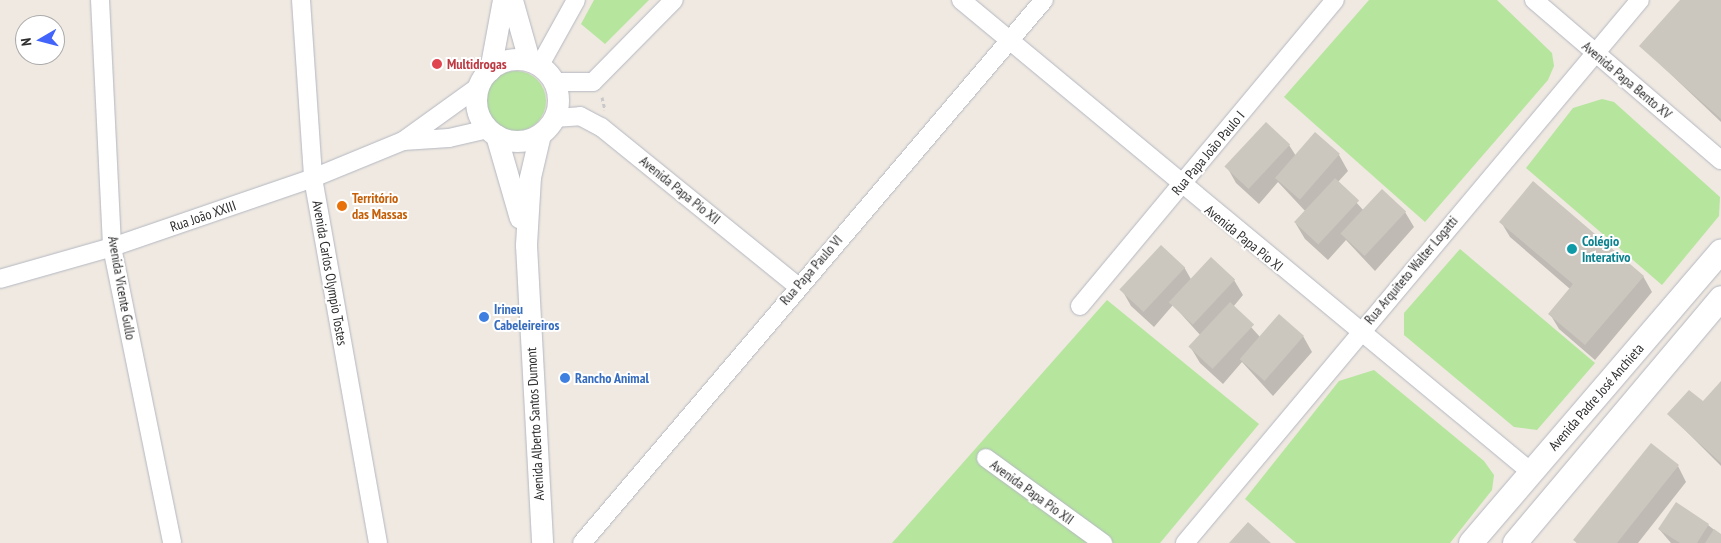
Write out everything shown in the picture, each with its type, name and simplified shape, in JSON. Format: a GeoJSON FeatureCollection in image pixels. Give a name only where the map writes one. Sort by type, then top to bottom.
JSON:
{"type":"FeatureCollection","features":[{"type":"Feature","properties":{"kind":"main road","name":"Avenida Padre José Anchieta"},"geometry":{"type":"LineString","coordinates":[[1471,543],[1721,251]]}},
{"type":"Feature","properties":{"kind":"main road"},"geometry":{"type":"LineString","coordinates":[[1515,543],[1721,298]]}},
{"type":"Feature","properties":{"kind":"street","name":"Avenida Vicente Gullo"},"geometry":{"type":"LineString","coordinates":[[100,0],[112,247],[172,543]]}},
{"type":"Feature","properties":{"kind":"street","name":"Avenida Carlos Olympio Tostes"},"geometry":{"type":"LineString","coordinates":[[301,0],[313,178],[378,543]]}},
{"type":"Feature","properties":{"kind":"street"},"geometry":{"type":"LineString","coordinates":[[503,0],[478,109],[492,132],[518,141],[540,134],[554,118],[558,106],[554,82],[534,63],[512,0]]}},
{"type":"Feature","properties":{"kind":"street"},"geometry":{"type":"LineString","coordinates":[[534,63],[576,0]]}},
{"type":"Feature","properties":{"kind":"street"},"geometry":{"type":"LineString","coordinates":[[554,82],[593,82],[674,0]]}},
{"type":"Feature","properties":{"kind":"street","name":"Avenida Papa Pio XI"},"geometry":{"type":"LineString","coordinates":[[961,0],[1008,42],[1181,187],[1531,472]]}},
{"type":"Feature","properties":{"kind":"street","name":"Rua Papa Paulo VI"},"geometry":{"type":"LineString","coordinates":[[582,543],[797,286],[1044,0]]}},
{"type":"Feature","properties":{"kind":"street","name":"Rua Papa João Paulo I"},"geometry":{"type":"LineString","coordinates":[[1080,306],[1335,0]]}},
{"type":"Feature","properties":{"kind":"street","name":"Avenida Papa Bento XV"},"geometry":{"type":"LineString","coordinates":[[1534,0],[1721,160]]}},
{"type":"Feature","properties":{"kind":"street","name":"Rua Arquiteto Walter Logatti"},"geometry":{"type":"LineString","coordinates":[[1185,543],[1593,52],[1640,0]]}},
{"type":"Feature","properties":{"kind":"street"},"geometry":{"type":"LineString","coordinates":[[484,78],[508,60],[534,63]]}},
{"type":"Feature","properties":{"kind":"street","name":"Rua João XXIII"},"geometry":{"type":"LineString","coordinates":[[0,279],[112,247],[313,178],[403,141],[484,78]]}},
{"type":"Feature","properties":{"kind":"street","name":"Avenida Papa Pio XII"},"geometry":{"type":"LineString","coordinates":[[554,118],[580,116],[601,127],[797,286]]}},
{"type":"Feature","properties":{"kind":"street","name":"Rua João XXIII"},"geometry":{"type":"LineString","coordinates":[[403,141],[450,138],[492,132]]}},
{"type":"Feature","properties":{"kind":"street","name":"Avenida Alberto Santos Dumont"},"geometry":{"type":"LineString","coordinates":[[492,132],[511,176],[526,245]]}},
{"type":"Feature","properties":{"kind":"street","name":"Avenida Alberto Santos Dumont"},"geometry":{"type":"LineString","coordinates":[[540,134],[530,177],[526,245],[542,543]]}},
{"type":"Feature","properties":{"kind":"street","name":"Avenida Papa Pio XII"},"geometry":{"type":"LineString","coordinates":[[986,458],[1103,543]]}},
{"type":"Feature","properties":{"kind":"green space"},"geometry":{"type":"Polygon","coordinates":[[[594,0],[649,0],[605,44],[581,24],[594,0]]]}},
{"type":"Feature","properties":{"kind":"green space"},"geometry":{"type":"Polygon","coordinates":[[[1369,0],[1497,0],[1552,53],[1554,66],[1548,80],[1425,222],[1284,97],[1369,0]]]}},
{"type":"Feature","properties":{"kind":"green space"},"geometry":{"type":"Polygon","coordinates":[[[510,71],[522,71],[533,76],[541,84],[546,95],[544,113],[533,126],[522,131],[510,131],[499,126],[491,118],[486,107],[486,95],[491,84],[499,76],[510,71]]]}},
{"type":"Feature","properties":{"kind":"green space"},"geometry":{"type":"Polygon","coordinates":[[[1602,99],[1614,102],[1720,197],[1719,216],[1662,285],[1526,168],[1573,108],[1602,99]]]}},
{"type":"Feature","properties":{"kind":"green space"},"geometry":{"type":"Polygon","coordinates":[[[1460,249],[1595,363],[1537,430],[1514,427],[1404,335],[1404,313],[1460,249]]]}},
{"type":"Feature","properties":{"kind":"green space"},"geometry":{"type":"Polygon","coordinates":[[[1107,300],[1259,424],[1160,543],[892,543],[1107,300]]]}},
{"type":"Feature","properties":{"kind":"green space"},"geometry":{"type":"Polygon","coordinates":[[[1374,370],[1484,461],[1494,475],[1492,490],[1450,543],[1296,543],[1245,499],[1339,381],[1374,370]]]}},
{"type":"Feature","properties":{"kind":"building"},"geometry":{"type":"Polygon","coordinates":[[[1680,0],[1721,0],[1721,119],[1639,46],[1680,0]]]}},
{"type":"Feature","properties":{"kind":"building"},"geometry":{"type":"Polygon","coordinates":[[[1266,122],[1290,145],[1249,189],[1224,167],[1266,122]]]}},
{"type":"Feature","properties":{"kind":"building"},"geometry":{"type":"Polygon","coordinates":[[[1315,132],[1340,154],[1300,200],[1275,178],[1315,132]]]}},
{"type":"Feature","properties":{"kind":"building"},"geometry":{"type":"Polygon","coordinates":[[[1335,178],[1359,201],[1318,244],[1294,222],[1335,178]]]}},
{"type":"Feature","properties":{"kind":"building","name":"Colégio Interativo"},"geometry":{"type":"Polygon","coordinates":[[[1533,181],[1644,276],[1585,345],[1548,314],[1573,284],[1499,222],[1533,181]]]}},
{"type":"Feature","properties":{"kind":"building"},"geometry":{"type":"Polygon","coordinates":[[[1382,189],[1406,212],[1365,256],[1340,234],[1382,189]]]}},
{"type":"Feature","properties":{"kind":"building"},"geometry":{"type":"Polygon","coordinates":[[[1161,245],[1185,268],[1144,312],[1119,290],[1161,245]]]}},
{"type":"Feature","properties":{"kind":"building"},"geometry":{"type":"Polygon","coordinates":[[[1211,257],[1235,280],[1193,325],[1169,302],[1211,257]]]}},
{"type":"Feature","properties":{"kind":"building"},"geometry":{"type":"Polygon","coordinates":[[[1230,302],[1254,325],[1213,369],[1188,347],[1230,302]]]}},
{"type":"Feature","properties":{"kind":"building"},"geometry":{"type":"Polygon","coordinates":[[[1279,314],[1304,336],[1265,381],[1240,359],[1279,314]]]}},
{"type":"Feature","properties":{"kind":"building"},"geometry":{"type":"Polygon","coordinates":[[[1721,381],[1721,463],[1667,414],[1689,390],[1703,401],[1721,381]]]}},
{"type":"Feature","properties":{"kind":"building"},"geometry":{"type":"Polygon","coordinates":[[[1651,443],[1679,465],[1617,543],[1577,543],[1573,540],[1651,443]]]}},
{"type":"Feature","properties":{"kind":"building"},"geometry":{"type":"Polygon","coordinates":[[[1676,502],[1709,524],[1697,543],[1680,543],[1658,529],[1676,502]]]}},
{"type":"Feature","properties":{"kind":"building"},"geometry":{"type":"Polygon","coordinates":[[[1248,522],[1271,543],[1229,543],[1248,522]]]}},
{"type":"Feature","properties":{"kind":"building"},"geometry":{"type":"Polygon","coordinates":[[[1714,529],[1721,534],[1721,543],[1705,543],[1714,529]]]}},
{"type":"Feature","properties":{"kind":"place","name":"Multidrogas"},"geometry":{"type":"Point","coordinates":[437,64]}},
{"type":"Feature","properties":{"kind":"place","name":"Território das Massas"},"geometry":{"type":"Point","coordinates":[342,206]}},
{"type":"Feature","properties":{"kind":"place","name":"Colégio Interativo"},"geometry":{"type":"Point","coordinates":[1572,249]}},
{"type":"Feature","properties":{"kind":"place","name":"Irineu Cabeleireiros"},"geometry":{"type":"Point","coordinates":[484,317]}},
{"type":"Feature","properties":{"kind":"place","name":"Rancho Animal"},"geometry":{"type":"Point","coordinates":[565,378]}}]}
